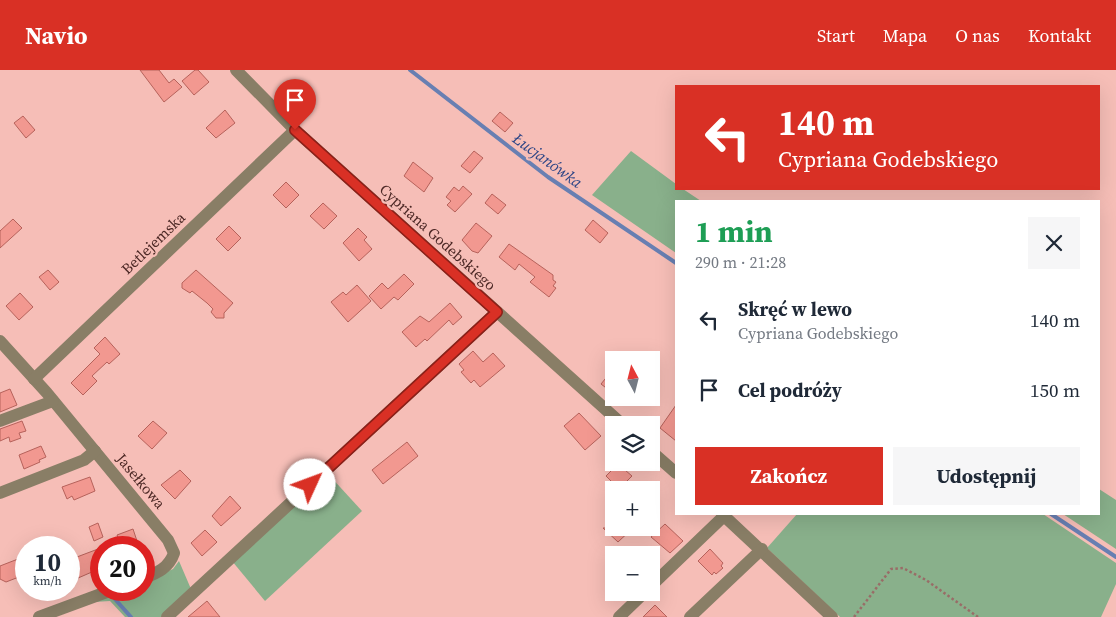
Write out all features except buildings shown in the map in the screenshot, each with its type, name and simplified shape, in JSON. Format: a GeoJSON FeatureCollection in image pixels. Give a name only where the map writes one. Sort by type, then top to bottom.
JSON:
{"type":"FeatureCollection","features":[{"type":"Feature","properties":{"kind":"street","name":"Cypriana Godebskiego"},"geometry":{"type":"LineString","coordinates":[[236,70],[295,130],[613,416]]}},
{"type":"Feature","properties":{"kind":"street","name":"Betlejemska"},"geometry":{"type":"LineString","coordinates":[[34,379],[295,130]]}},
{"type":"Feature","properties":{"kind":"street"},"geometry":{"type":"LineString","coordinates":[[167,617],[497,312]]}},
{"type":"Feature","properties":{"kind":"street","name":"Jasełkowa"},"geometry":{"type":"LineString","coordinates":[[0,341],[168,540],[174,553],[172,560],[159,573],[155,574]]}},
{"type":"Feature","properties":{"kind":"street"},"geometry":{"type":"LineString","coordinates":[[0,421],[52,401]]}},
{"type":"Feature","properties":{"kind":"street"},"geometry":{"type":"LineString","coordinates":[[0,493],[84,460],[95,452]]}},
{"type":"Feature","properties":{"kind":"street"},"geometry":{"type":"LineString","coordinates":[[660,459],[675,472]]}},
{"type":"Feature","properties":{"kind":"street"},"geometry":{"type":"LineString","coordinates":[[660,577],[723,515],[832,617]]}},
{"type":"Feature","properties":{"kind":"street"},"geometry":{"type":"LineString","coordinates":[[690,617],[762,550]]}},
{"type":"Feature","properties":{"kind":"street"},"geometry":{"type":"LineString","coordinates":[[39,617],[90,598]]}},
{"type":"Feature","properties":{"kind":"street"},"geometry":{"type":"LineString","coordinates":[[619,617],[636,601]]}},
{"type":"Feature","properties":{"kind":"path"},"geometry":{"type":"LineString","coordinates":[[854,617],[890,569],[902,568],[926,580],[978,617]]}},
{"type":"Feature","properties":{"kind":"green space"},"geometry":{"type":"Polygon","coordinates":[[[631,151],[675,183],[675,190],[684,190],[700,200],[675,200],[675,252],[592,195],[631,151]]]}},
{"type":"Feature","properties":{"kind":"green space"},"geometry":{"type":"Polygon","coordinates":[[[329,475],[362,511],[265,601],[232,561],[329,475]]]}},
{"type":"Feature","properties":{"kind":"green space"},"geometry":{"type":"Polygon","coordinates":[[[1100,490],[1116,500],[1116,549],[1065,515],[1100,515],[1100,490]]]}},
{"type":"Feature","properties":{"kind":"green space"},"geometry":{"type":"Polygon","coordinates":[[[796,515],[1044,515],[1116,563],[1116,584],[1101,617],[840,617],[767,548],[796,515]]]}},
{"type":"Feature","properties":{"kind":"green space"},"geometry":{"type":"Polygon","coordinates":[[[179,561],[191,589],[161,617],[125,617],[110,601],[155,601],[155,577],[173,569],[179,561]]]}},
{"type":"Feature","properties":{"kind":"waterway","name":"Łucjanówka"},"geometry":{"type":"LineString","coordinates":[[410,70],[548,177],[675,262]]}},
{"type":"Feature","properties":{"kind":"waterway","name":"Łucjanówka"},"geometry":{"type":"LineString","coordinates":[[1053,515],[1116,557]]}},
{"type":"Feature","properties":{"kind":"waterway"},"geometry":{"type":"LineString","coordinates":[[117,601],[131,617]]}},
{"type":"Feature","properties":{"kind":"route"},"geometry":{"type":"LineString","coordinates":[[295,130],[497,312],[310,485]]}}]}
